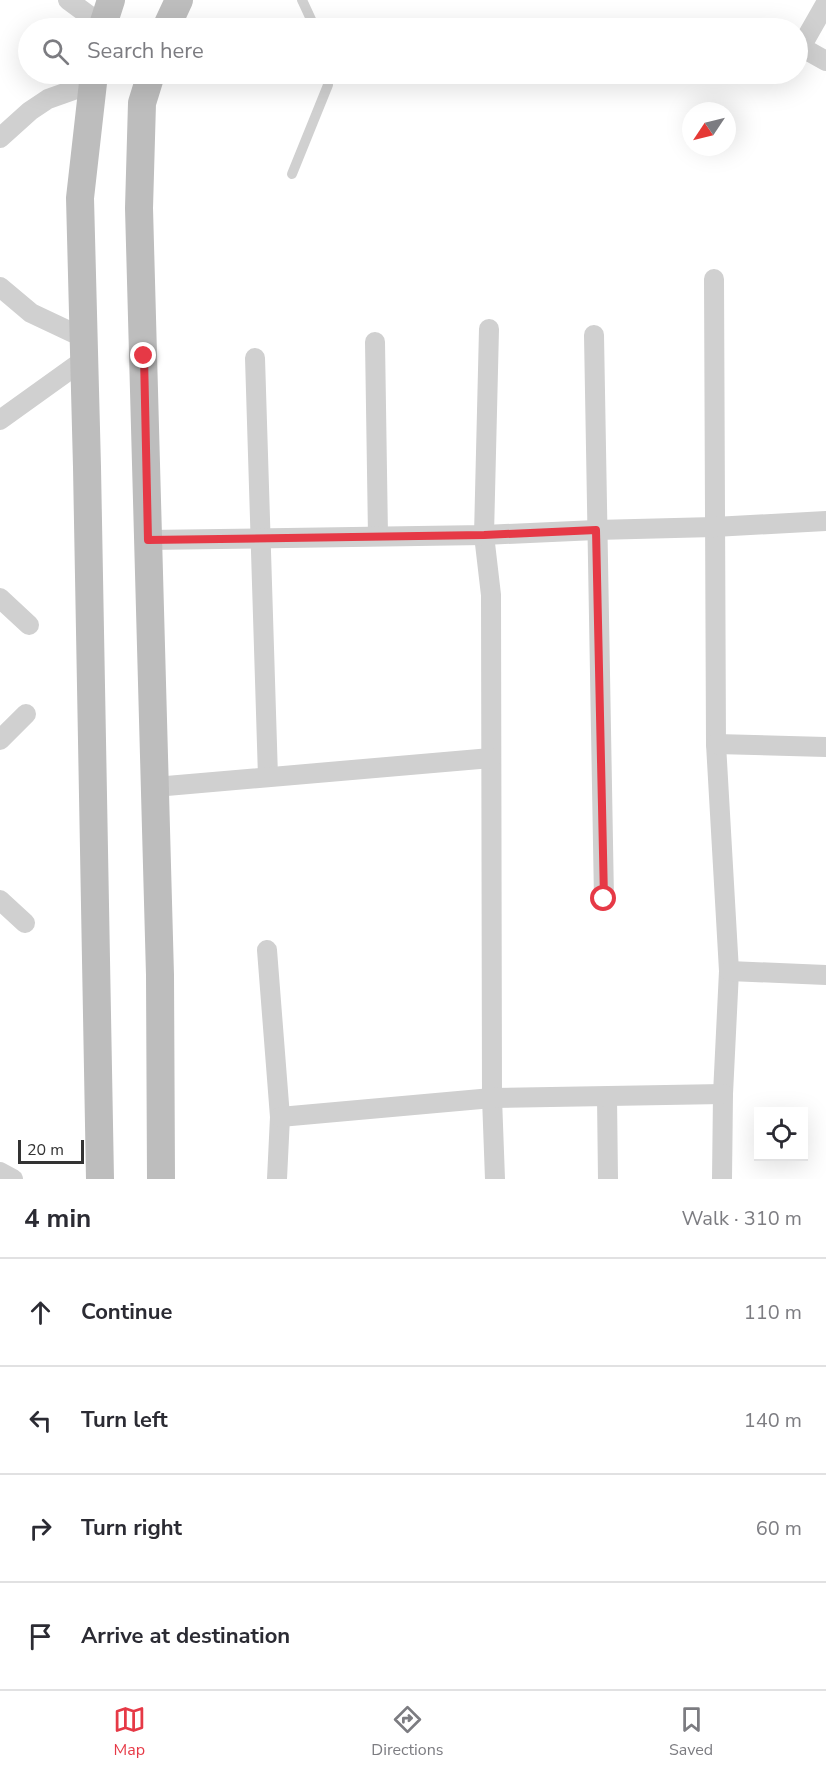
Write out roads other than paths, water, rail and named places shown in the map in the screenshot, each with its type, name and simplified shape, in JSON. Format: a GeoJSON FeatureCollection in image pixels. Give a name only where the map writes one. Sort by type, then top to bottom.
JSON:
{"type":"FeatureCollection","features":[{"type":"Feature","properties":{"kind":"main road"},"geometry":{"type":"LineString","coordinates":[[171,18],[179,0]]}},
{"type":"Feature","properties":{"kind":"main road"},"geometry":{"type":"LineString","coordinates":[[92,84],[80,198],[100,1179]]}},
{"type":"Feature","properties":{"kind":"main road"},"geometry":{"type":"LineString","coordinates":[[148,84],[142,103],[139,208],[160,975],[161,1179]]}},
{"type":"Feature","properties":{"kind":"street"},"geometry":{"type":"LineString","coordinates":[[68,0],[105,18]]}},
{"type":"Feature","properties":{"kind":"street"},"geometry":{"type":"LineString","coordinates":[[808,34],[826,3]]}},
{"type":"Feature","properties":{"kind":"street"},"geometry":{"type":"LineString","coordinates":[[808,50],[826,61]]}},
{"type":"Feature","properties":{"kind":"street"},"geometry":{"type":"LineString","coordinates":[[0,138],[30,111],[48,99],[80,84]]}},
{"type":"Feature","properties":{"kind":"street"},"geometry":{"type":"LineString","coordinates":[[714,279],[716,744],[729,971],[723,1094],[722,1179]]}},
{"type":"Feature","properties":{"kind":"street"},"geometry":{"type":"LineString","coordinates":[[0,287],[31,313],[84,348],[0,420]]}},
{"type":"Feature","properties":{"kind":"street"},"geometry":{"type":"LineString","coordinates":[[489,329],[484,535],[491,595],[492,1098],[495,1179]]}},
{"type":"Feature","properties":{"kind":"street"},"geometry":{"type":"LineString","coordinates":[[594,335],[604,899]]}},
{"type":"Feature","properties":{"kind":"street"},"geometry":{"type":"LineString","coordinates":[[375,342],[378,536]]}},
{"type":"Feature","properties":{"kind":"street"},"geometry":{"type":"LineString","coordinates":[[255,358],[268,777]]}},
{"type":"Feature","properties":{"kind":"street"},"geometry":{"type":"LineString","coordinates":[[148,540],[484,535],[714,528],[826,521]]}},
{"type":"Feature","properties":{"kind":"street"},"geometry":{"type":"LineString","coordinates":[[0,598],[29,625]]}},
{"type":"Feature","properties":{"kind":"street"},"geometry":{"type":"LineString","coordinates":[[0,740],[26,714]]}},
{"type":"Feature","properties":{"kind":"street"},"geometry":{"type":"LineString","coordinates":[[716,744],[826,747]]}},
{"type":"Feature","properties":{"kind":"street"},"geometry":{"type":"LineString","coordinates":[[155,787],[491,758]]}},
{"type":"Feature","properties":{"kind":"street"},"geometry":{"type":"LineString","coordinates":[[0,900],[25,923]]}},
{"type":"Feature","properties":{"kind":"street"},"geometry":{"type":"LineString","coordinates":[[267,950],[280,1117],[277,1179]]}},
{"type":"Feature","properties":{"kind":"street"},"geometry":{"type":"LineString","coordinates":[[729,971],[826,975]]}},
{"type":"Feature","properties":{"kind":"street"},"geometry":{"type":"LineString","coordinates":[[280,1117],[492,1098],[723,1094]]}},
{"type":"Feature","properties":{"kind":"street"},"geometry":{"type":"LineString","coordinates":[[607,1097],[608,1179]]}},
{"type":"Feature","properties":{"kind":"street"},"geometry":{"type":"LineString","coordinates":[[0,1172],[14,1179]]}},
{"type":"Feature","properties":{"kind":"lane"},"geometry":{"type":"LineString","coordinates":[[302,0],[310,18]]}},
{"type":"Feature","properties":{"kind":"lane"},"geometry":{"type":"LineString","coordinates":[[292,174],[328,84]]}}]}
